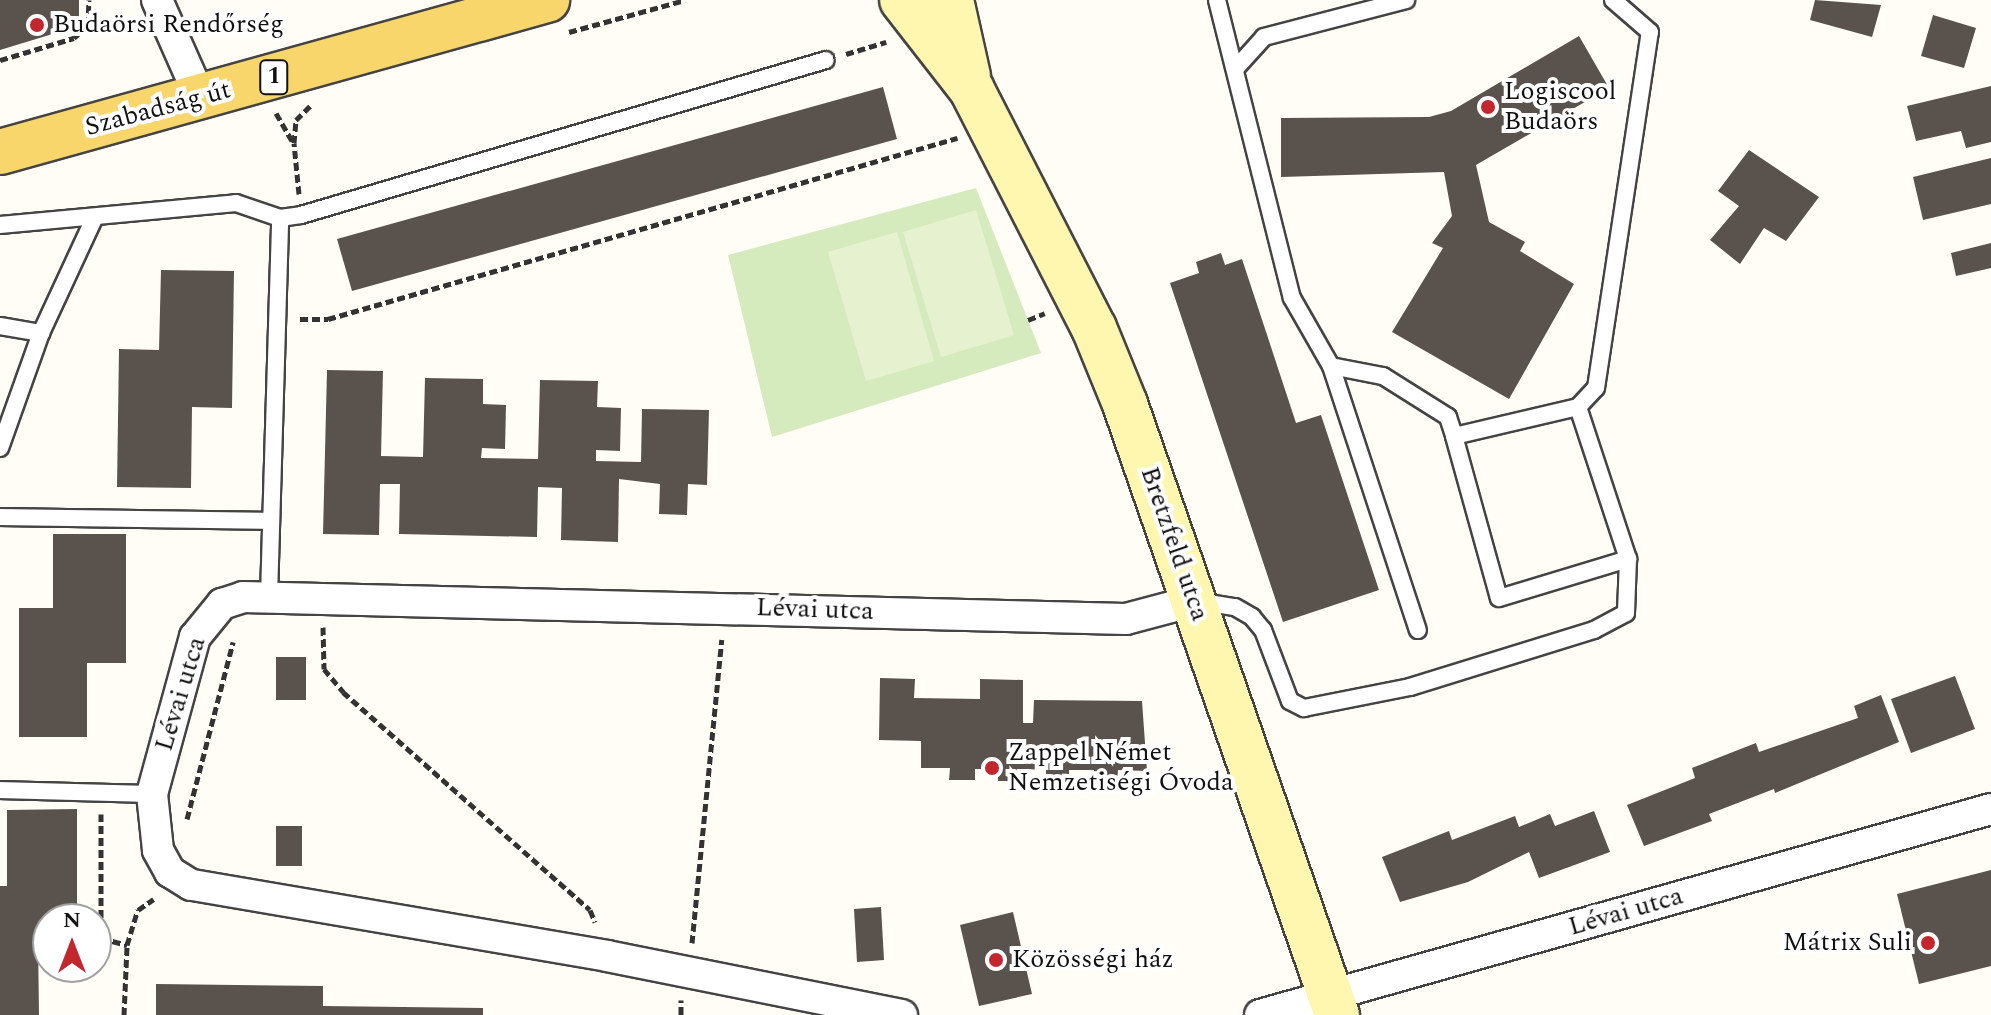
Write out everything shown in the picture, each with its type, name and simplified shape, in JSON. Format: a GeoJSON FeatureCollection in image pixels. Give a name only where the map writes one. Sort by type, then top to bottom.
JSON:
{"type":"FeatureCollection","features":[{"type":"Feature","properties":{"kind":"main road","name":"Bretzfeld utca"},"geometry":{"type":"LineString","coordinates":[[951,0],[972,90],[1094,328],[1194,601],[1334,1005]]}},
{"type":"Feature","properties":{"kind":"main road","name":"Szabadság út"},"geometry":{"type":"LineString","coordinates":[[0,152],[200,97],[556,16]]}},
{"type":"Feature","properties":{"kind":"main road","name":"Bretzfeld utca"},"geometry":{"type":"LineString","coordinates":[[902,19],[972,90]]}},
{"type":"Feature","properties":{"kind":"street"},"geometry":{"type":"LineString","coordinates":[[157,0],[200,97]]}},
{"type":"Feature","properties":{"kind":"street","name":"Lévai utca"},"geometry":{"type":"LineString","coordinates":[[170,872],[158,850],[152,794],[195,637],[205,619],[222,604],[725,608],[1126,619],[1194,601]]}},
{"type":"Feature","properties":{"kind":"street","name":"Lévai utca"},"geometry":{"type":"LineString","coordinates":[[1260,1015],[1334,1005],[1991,809]]}},
{"type":"Feature","properties":{"kind":"street"},"geometry":{"type":"LineString","coordinates":[[170,872],[214,892],[608,956],[902,1015]]}},
{"type":"Feature","properties":{"kind":"lane"},"geometry":{"type":"LineString","coordinates":[[1217,0],[1237,67],[1292,298],[1331,366],[1418,630]]}},
{"type":"Feature","properties":{"kind":"lane"},"geometry":{"type":"LineString","coordinates":[[1237,67],[1264,37],[1406,0]]}},
{"type":"Feature","properties":{"kind":"lane"},"geometry":{"type":"LineString","coordinates":[[1454,436],[1578,407],[1596,388],[1650,32],[1613,0]]}},
{"type":"Feature","properties":{"kind":"lane"},"geometry":{"type":"LineString","coordinates":[[0,225],[94,219],[236,203],[280,218],[301,215],[826,60]]}},
{"type":"Feature","properties":{"kind":"lane"},"geometry":{"type":"LineString","coordinates":[[280,218],[271,521],[286,603]]}},
{"type":"Feature","properties":{"kind":"lane"},"geometry":{"type":"LineString","coordinates":[[0,448],[41,333],[94,219]]}},
{"type":"Feature","properties":{"kind":"lane"},"geometry":{"type":"LineString","coordinates":[[0,326],[41,333]]}},
{"type":"Feature","properties":{"kind":"lane"},"geometry":{"type":"LineString","coordinates":[[1331,366],[1383,376],[1448,417],[1499,598],[1628,559]]}},
{"type":"Feature","properties":{"kind":"lane"},"geometry":{"type":"LineString","coordinates":[[1194,601],[1235,607],[1252,617],[1263,630],[1290,701],[1304,708],[1410,687],[1594,630],[1626,613],[1628,559],[1578,407]]}},
{"type":"Feature","properties":{"kind":"lane"},"geometry":{"type":"LineString","coordinates":[[0,517],[271,521]]}},
{"type":"Feature","properties":{"kind":"lane"},"geometry":{"type":"LineString","coordinates":[[0,790],[152,794]]}},
{"type":"Feature","properties":{"kind":"path"},"geometry":{"type":"LineString","coordinates":[[0,60],[74,38],[88,25],[89,0]]}},
{"type":"Feature","properties":{"kind":"path"},"geometry":{"type":"LineString","coordinates":[[556,16],[685,0]]}},
{"type":"Feature","properties":{"kind":"path"},"geometry":{"type":"LineString","coordinates":[[826,60],[902,19]]}},
{"type":"Feature","properties":{"kind":"path"},"geometry":{"type":"LineString","coordinates":[[301,215],[296,120],[316,103]]}},
{"type":"Feature","properties":{"kind":"path"},"geometry":{"type":"LineString","coordinates":[[299,319],[328,319],[957,138]]}},
{"type":"Feature","properties":{"kind":"path"},"geometry":{"type":"LineString","coordinates":[[286,603],[323,624],[324,669],[343,692],[590,910],[608,956]]}},
{"type":"Feature","properties":{"kind":"path"},"geometry":{"type":"LineString","coordinates":[[689,971],[725,608]]}},
{"type":"Feature","properties":{"kind":"path"},"geometry":{"type":"LineString","coordinates":[[124,1015],[127,945],[138,910],[167,891],[234,640],[240,632]]}},
{"type":"Feature","properties":{"kind":"path"},"geometry":{"type":"LineString","coordinates":[[101,793],[101,938],[127,945]]}},
{"type":"Feature","properties":{"kind":"green space"},"geometry":{"type":"Polygon","coordinates":[[[976,188],[1041,353],[772,437],[728,255],[976,188]]]}},
{"type":"Feature","properties":{"kind":"green space"},"geometry":{"type":"Polygon","coordinates":[[[976,210],[1014,335],[941,357],[903,232],[976,210]]]}},
{"type":"Feature","properties":{"kind":"green space"},"geometry":{"type":"Polygon","coordinates":[[[897,232],[934,361],[866,381],[828,252],[897,232]]]}},
{"type":"Feature","properties":{"kind":"building","name":"Budaörsi Rendőrség"},"geometry":{"type":"Polygon","coordinates":[[[0,0],[79,0],[79,20],[69,29],[0,50],[0,0]]]}},
{"type":"Feature","properties":{"kind":"building"},"geometry":{"type":"Polygon","coordinates":[[[1815,0],[1881,5],[1872,37],[1810,20],[1815,0]]]}},
{"type":"Feature","properties":{"kind":"building"},"geometry":{"type":"Polygon","coordinates":[[[1933,15],[1976,28],[1964,68],[1921,56],[1933,15]]]}},
{"type":"Feature","properties":{"kind":"building"},"geometry":{"type":"Polygon","coordinates":[[[1579,36],[1609,88],[1476,165],[1489,222],[1525,242],[1520,251],[1574,284],[1509,399],[1392,332],[1443,248],[1432,243],[1452,216],[1444,172],[1281,177],[1281,118],[1429,117],[1451,111],[1579,36]]]}},
{"type":"Feature","properties":{"kind":"building"},"geometry":{"type":"Polygon","coordinates":[[[1991,86],[1991,142],[1966,148],[1961,131],[1916,141],[1907,106],[1991,86]]]}},
{"type":"Feature","properties":{"kind":"building"},"geometry":{"type":"Polygon","coordinates":[[[883,87],[897,139],[352,291],[337,239],[883,87]]]}},
{"type":"Feature","properties":{"kind":"building"},"geometry":{"type":"Polygon","coordinates":[[[1749,150],[1819,197],[1786,241],[1764,228],[1740,264],[1710,240],[1739,206],[1718,191],[1749,150]]]}},
{"type":"Feature","properties":{"kind":"building"},"geometry":{"type":"Polygon","coordinates":[[[1991,158],[1991,204],[1923,220],[1913,177],[1991,158]]]}},
{"type":"Feature","properties":{"kind":"building"},"geometry":{"type":"Polygon","coordinates":[[[1991,243],[1991,268],[1956,276],[1951,253],[1991,243]]]}},
{"type":"Feature","properties":{"kind":"building"},"geometry":{"type":"Polygon","coordinates":[[[1221,253],[1225,265],[1242,259],[1296,423],[1321,415],[1379,590],[1283,622],[1170,283],[1199,273],[1196,262],[1221,253]]]}},
{"type":"Feature","properties":{"kind":"building"},"geometry":{"type":"Polygon","coordinates":[[[161,270],[234,271],[232,408],[192,407],[191,488],[117,487],[119,349],[159,350],[161,270]]]}},
{"type":"Feature","properties":{"kind":"building"},"geometry":{"type":"Polygon","coordinates":[[[327,370],[383,371],[381,456],[423,457],[425,378],[483,379],[483,404],[506,405],[505,449],[482,448],[481,458],[538,459],[540,380],[598,381],[597,407],[621,408],[620,451],[596,450],[596,461],[641,462],[642,409],[709,410],[707,485],[688,484],[687,515],[659,514],[660,484],[619,479],[618,542],[561,540],[562,488],[538,487],[537,537],[399,534],[400,484],[380,484],[379,535],[323,534],[327,370]]]}},
{"type":"Feature","properties":{"kind":"building"},"geometry":{"type":"Polygon","coordinates":[[[53,534],[126,534],[126,663],[87,663],[87,737],[19,737],[19,608],[53,608],[53,534]]]}},
{"type":"Feature","properties":{"kind":"building"},"geometry":{"type":"Polygon","coordinates":[[[276,657],[306,657],[306,700],[276,700],[276,657]]]}},
{"type":"Feature","properties":{"kind":"building"},"geometry":{"type":"Polygon","coordinates":[[[1955,676],[1975,729],[1911,753],[1891,699],[1955,676]]]}},
{"type":"Feature","properties":{"kind":"building"},"geometry":{"type":"Polygon","coordinates":[[[880,678],[915,679],[914,698],[980,699],[980,679],[1023,680],[1023,723],[1033,723],[1034,700],[1142,701],[1147,771],[1118,770],[1117,782],[1094,782],[1094,770],[1069,770],[1069,782],[1046,781],[1046,770],[1023,769],[1023,781],[998,781],[998,769],[975,769],[975,780],[949,780],[950,768],[921,768],[921,741],[879,740],[880,678]]]}},
{"type":"Feature","properties":{"kind":"building"},"geometry":{"type":"Polygon","coordinates":[[[1881,695],[1899,742],[1775,793],[1774,789],[1709,814],[1712,821],[1644,846],[1627,805],[1695,778],[1692,768],[1756,743],[1759,752],[1858,718],[1854,706],[1881,695]]]}},
{"type":"Feature","properties":{"kind":"building"},"geometry":{"type":"Polygon","coordinates":[[[77,809],[77,903],[32,903],[32,983],[39,983],[39,1015],[0,1015],[0,886],[7,886],[7,810],[77,809]]]}},
{"type":"Feature","properties":{"kind":"building"},"geometry":{"type":"Polygon","coordinates":[[[1594,811],[1610,852],[1539,878],[1529,852],[1468,882],[1400,902],[1382,857],[1449,831],[1452,840],[1515,816],[1519,827],[1550,814],[1555,826],[1594,811]]]}},
{"type":"Feature","properties":{"kind":"building"},"geometry":{"type":"Polygon","coordinates":[[[276,826],[302,826],[302,866],[276,866],[276,826]]]}},
{"type":"Feature","properties":{"kind":"building"},"geometry":{"type":"Polygon","coordinates":[[[1991,870],[1991,966],[1919,984],[1897,894],[1991,870]]]}},
{"type":"Feature","properties":{"kind":"building"},"geometry":{"type":"Polygon","coordinates":[[[881,907],[884,960],[857,962],[854,909],[881,907]]]}},
{"type":"Feature","properties":{"kind":"building","name":"Közösségi ház"},"geometry":{"type":"Polygon","coordinates":[[[1013,912],[1032,994],[979,1006],[960,925],[1013,912]]]}},
{"type":"Feature","properties":{"kind":"building"},"geometry":{"type":"Polygon","coordinates":[[[156,984],[323,986],[323,1006],[483,1008],[483,1015],[156,1015],[156,984]]]}},
{"type":"Feature","properties":{"kind":"place","name":"Budaörsi Rendőrség"},"geometry":{"type":"Point","coordinates":[37,25]}},
{"type":"Feature","properties":{"kind":"place","name":"Logiscool Budaörs"},"geometry":{"type":"Point","coordinates":[1488,107]}},
{"type":"Feature","properties":{"kind":"place","name":"Zappel Német Nemzetiségi Óvoda"},"geometry":{"type":"Point","coordinates":[992,768]}},
{"type":"Feature","properties":{"kind":"place","name":"Mátrix Suli"},"geometry":{"type":"Point","coordinates":[1928,943]}},
{"type":"Feature","properties":{"kind":"place","name":"Közösségi ház"},"geometry":{"type":"Point","coordinates":[996,960]}}]}
